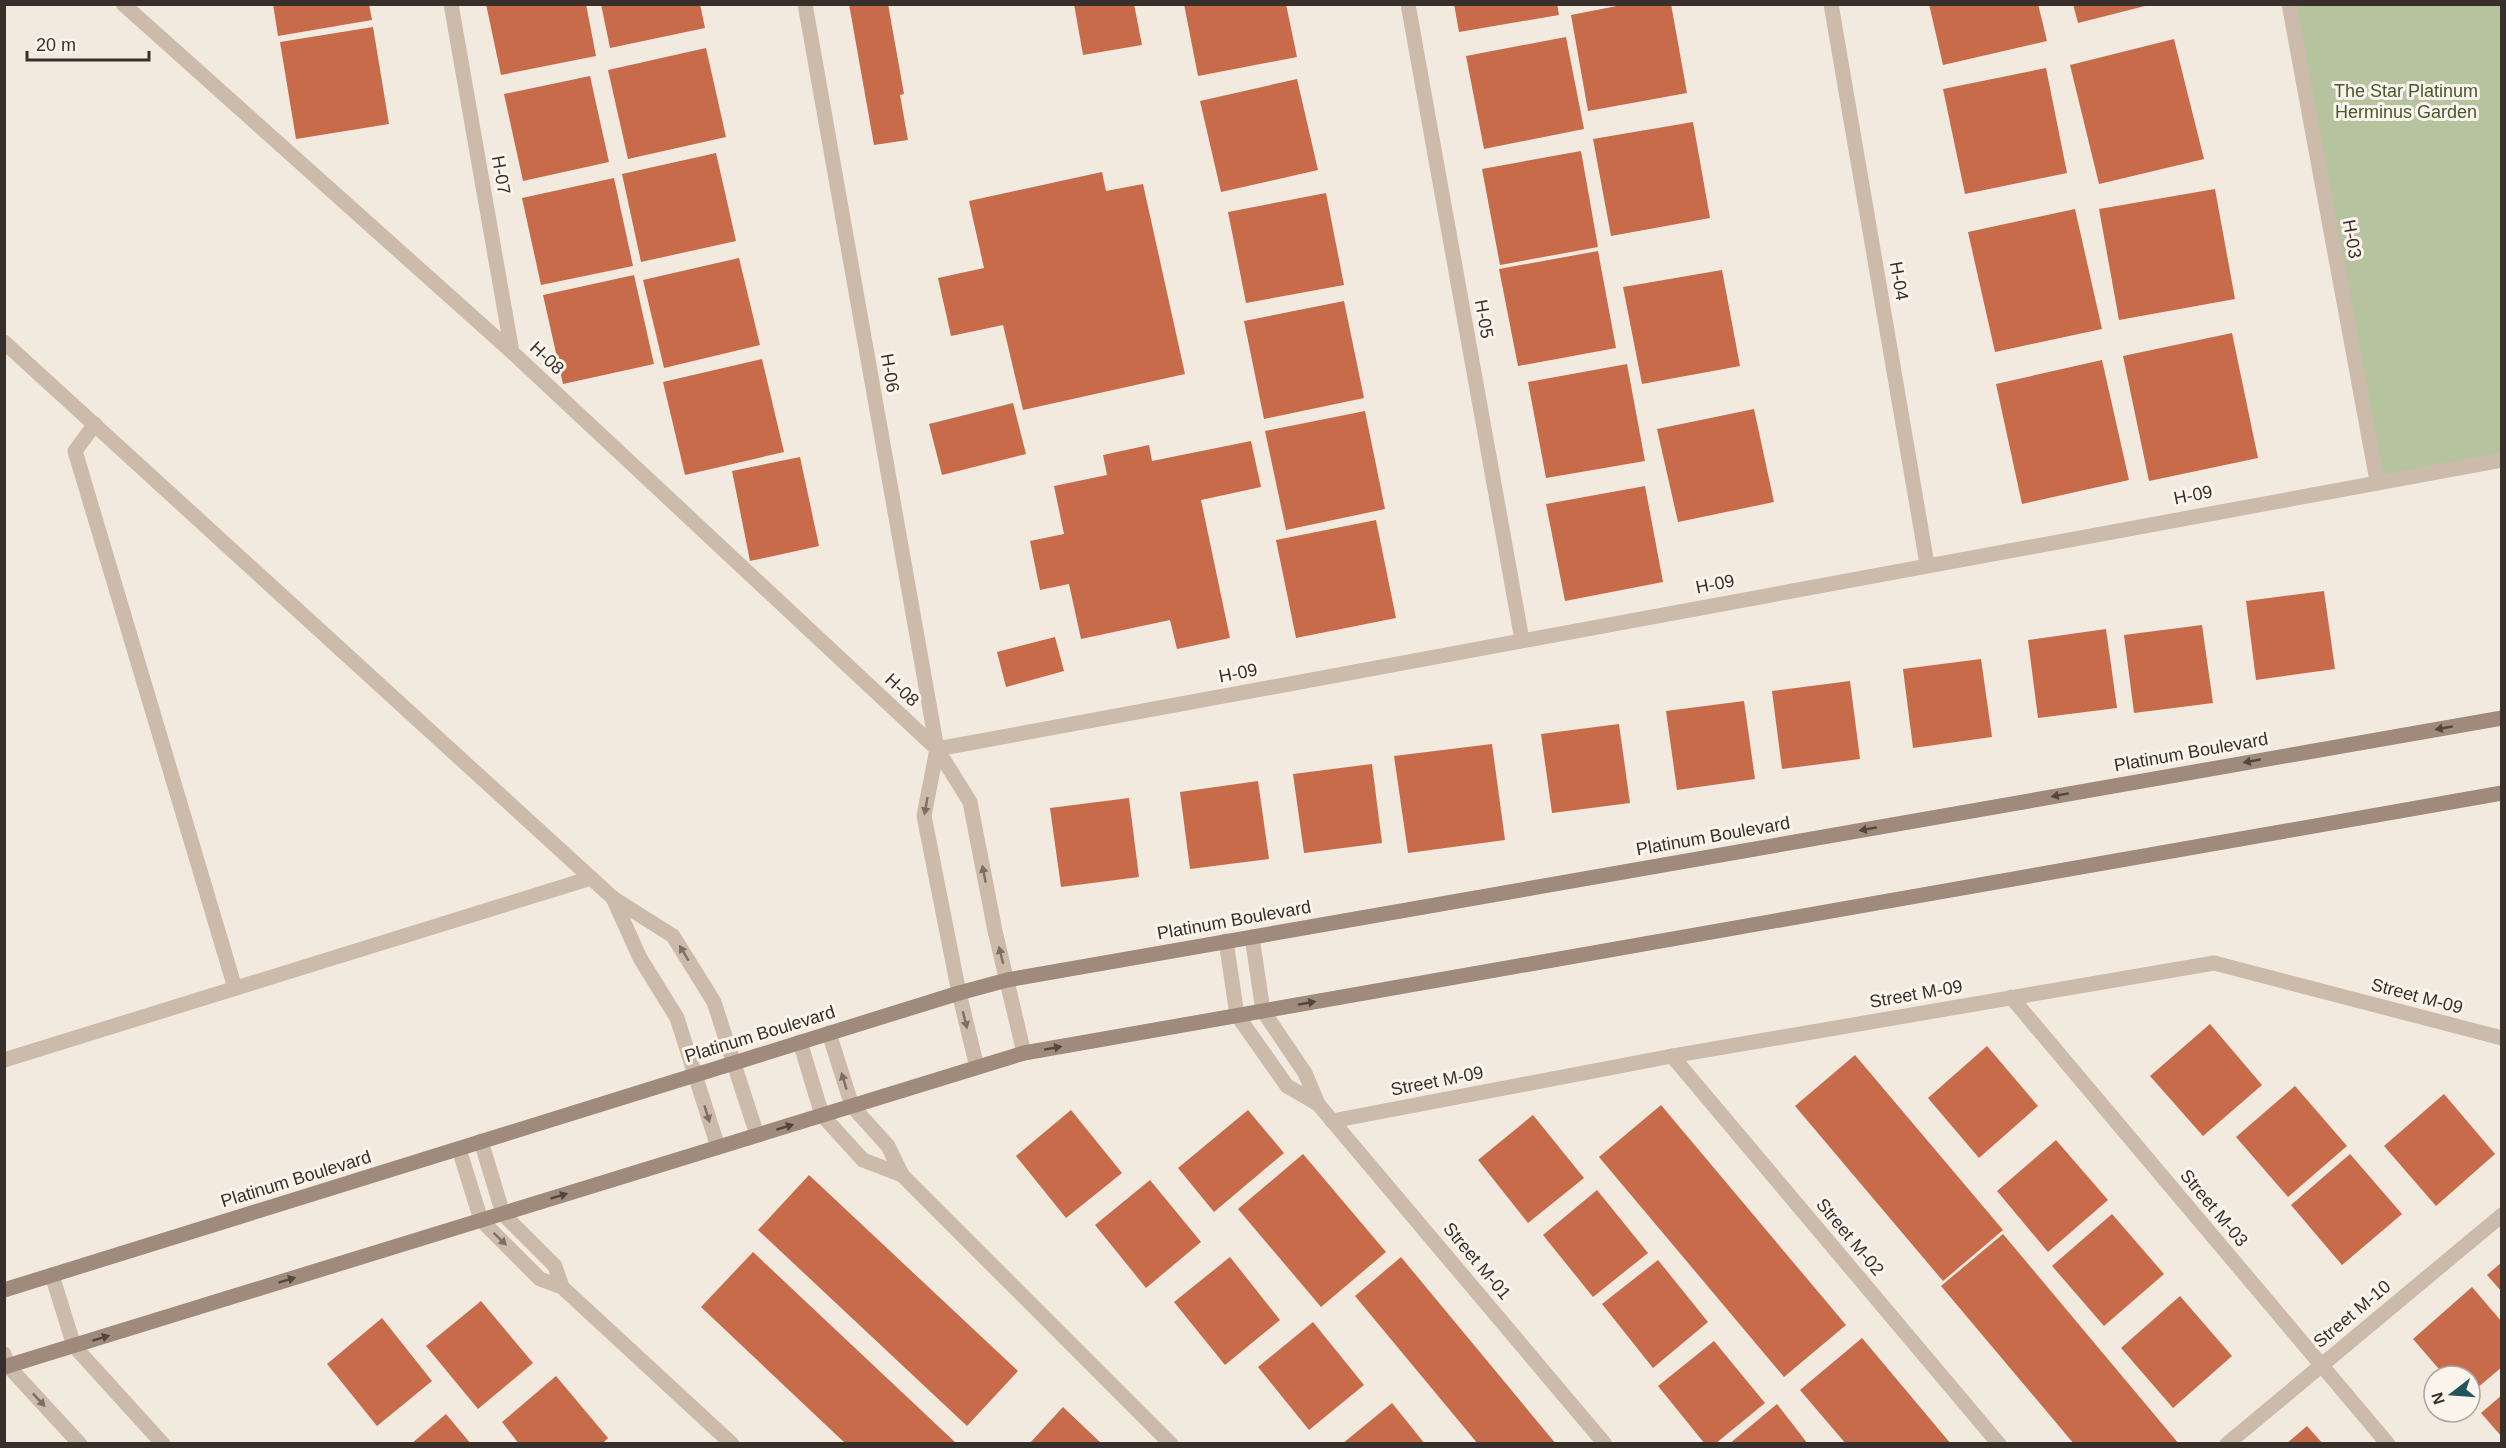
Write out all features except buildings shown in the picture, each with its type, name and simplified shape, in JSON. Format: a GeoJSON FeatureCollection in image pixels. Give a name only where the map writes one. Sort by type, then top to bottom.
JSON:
{"type":"FeatureCollection","features":[{"type":"Feature","properties":{"kind":"street","name":"H-08"},"geometry":{"type":"LineString","coordinates":[[123,4],[512,352],[937,749]]}},
{"type":"Feature","properties":{"kind":"street","name":"H-07"},"geometry":{"type":"LineString","coordinates":[[451,4],[512,352]]}},
{"type":"Feature","properties":{"kind":"street","name":"H-06"},"geometry":{"type":"LineString","coordinates":[[805,4],[937,749]]}},
{"type":"Feature","properties":{"kind":"street","name":"H-05"},"geometry":{"type":"LineString","coordinates":[[1408,4],[1522,640]]}},
{"type":"Feature","properties":{"kind":"street","name":"H-04"},"geometry":{"type":"LineString","coordinates":[[1831,4],[1928,564]]}},
{"type":"Feature","properties":{"kind":"street","name":"H-03"},"geometry":{"type":"LineString","coordinates":[[2289,4],[2377,481]]}},
{"type":"Feature","properties":{"kind":"street"},"geometry":{"type":"LineString","coordinates":[[4,342],[591,878],[614,898],[673,936],[714,1002],[758,1135]]}},
{"type":"Feature","properties":{"kind":"street"},"geometry":{"type":"LineString","coordinates":[[95,424],[75,451],[235,988]]}},
{"type":"Feature","properties":{"kind":"street","name":"H-09"},"geometry":{"type":"LineString","coordinates":[[937,749],[2377,481],[2502,460]]}},
{"type":"Feature","properties":{"kind":"street","name":"Platinum Boulevard"},"geometry":{"type":"LineString","coordinates":[[4,1290],[829,1033],[1007,980],[2502,718]]}},
{"type":"Feature","properties":{"kind":"street"},"geometry":{"type":"LineString","coordinates":[[937,749],[970,802],[995,931],[1024,1053]]}},
{"type":"Feature","properties":{"kind":"street"},"geometry":{"type":"LineString","coordinates":[[937,749],[924,816],[959,993],[977,1067]]}},
{"type":"Feature","properties":{"kind":"street"},"geometry":{"type":"LineString","coordinates":[[80,1443],[6,1363],[74,1346],[1024,1053],[2502,793]]}},
{"type":"Feature","properties":{"kind":"street"},"geometry":{"type":"LineString","coordinates":[[4,1060],[591,878]]}},
{"type":"Feature","properties":{"kind":"street"},"geometry":{"type":"LineString","coordinates":[[614,898],[639,958],[677,1018],[718,1147]]}},
{"type":"Feature","properties":{"kind":"street"},"geometry":{"type":"LineString","coordinates":[[1252,937],[1263,1011],[1305,1073],[1317,1104]]}},
{"type":"Feature","properties":{"kind":"street"},"geometry":{"type":"LineString","coordinates":[[1226,941],[1237,1016],[1287,1086],[1317,1104]]}},
{"type":"Feature","properties":{"kind":"street","name":"Street M-09"},"geometry":{"type":"LineString","coordinates":[[1332,1121],[1672,1056],[2214,963],[2502,1038]]}},
{"type":"Feature","properties":{"kind":"street","name":"Street M-03"},"geometry":{"type":"LineString","coordinates":[[2011,998],[2388,1443]]}},
{"type":"Feature","properties":{"kind":"street"},"geometry":{"type":"LineString","coordinates":[[829,1033],[852,1106],[888,1146],[902,1175],[1171,1443]]}},
{"type":"Feature","properties":{"kind":"street"},"geometry":{"type":"LineString","coordinates":[[800,1042],[822,1115],[863,1160],[902,1175]]}},
{"type":"Feature","properties":{"kind":"street","name":"Street M-02"},"geometry":{"type":"LineString","coordinates":[[1672,1056],[1999,1443]]}},
{"type":"Feature","properties":{"kind":"street","name":"Street M-01"},"geometry":{"type":"LineString","coordinates":[[1317,1104],[1605,1443]]}},
{"type":"Feature","properties":{"kind":"street"},"geometry":{"type":"LineString","coordinates":[[481,1142],[503,1214],[555,1266],[562,1287]]}},
{"type":"Feature","properties":{"kind":"street"},"geometry":{"type":"LineString","coordinates":[[459,1149],[481,1220],[540,1279],[562,1287],[732,1443]]}},
{"type":"Feature","properties":{"kind":"street","name":"Street M-10"},"geometry":{"type":"LineString","coordinates":[[2228,1443],[2502,1215]]}},
{"type":"Feature","properties":{"kind":"street"},"geometry":{"type":"LineString","coordinates":[[52,1275],[74,1346],[163,1443]]}},
{"type":"Feature","properties":{"kind":"green space","name":"The Star Platinum Herminus Garden"},"geometry":{"type":"Polygon","coordinates":[[[2291,5],[2501,5],[2501,459],[2380,475],[2291,5]]]}}]}
